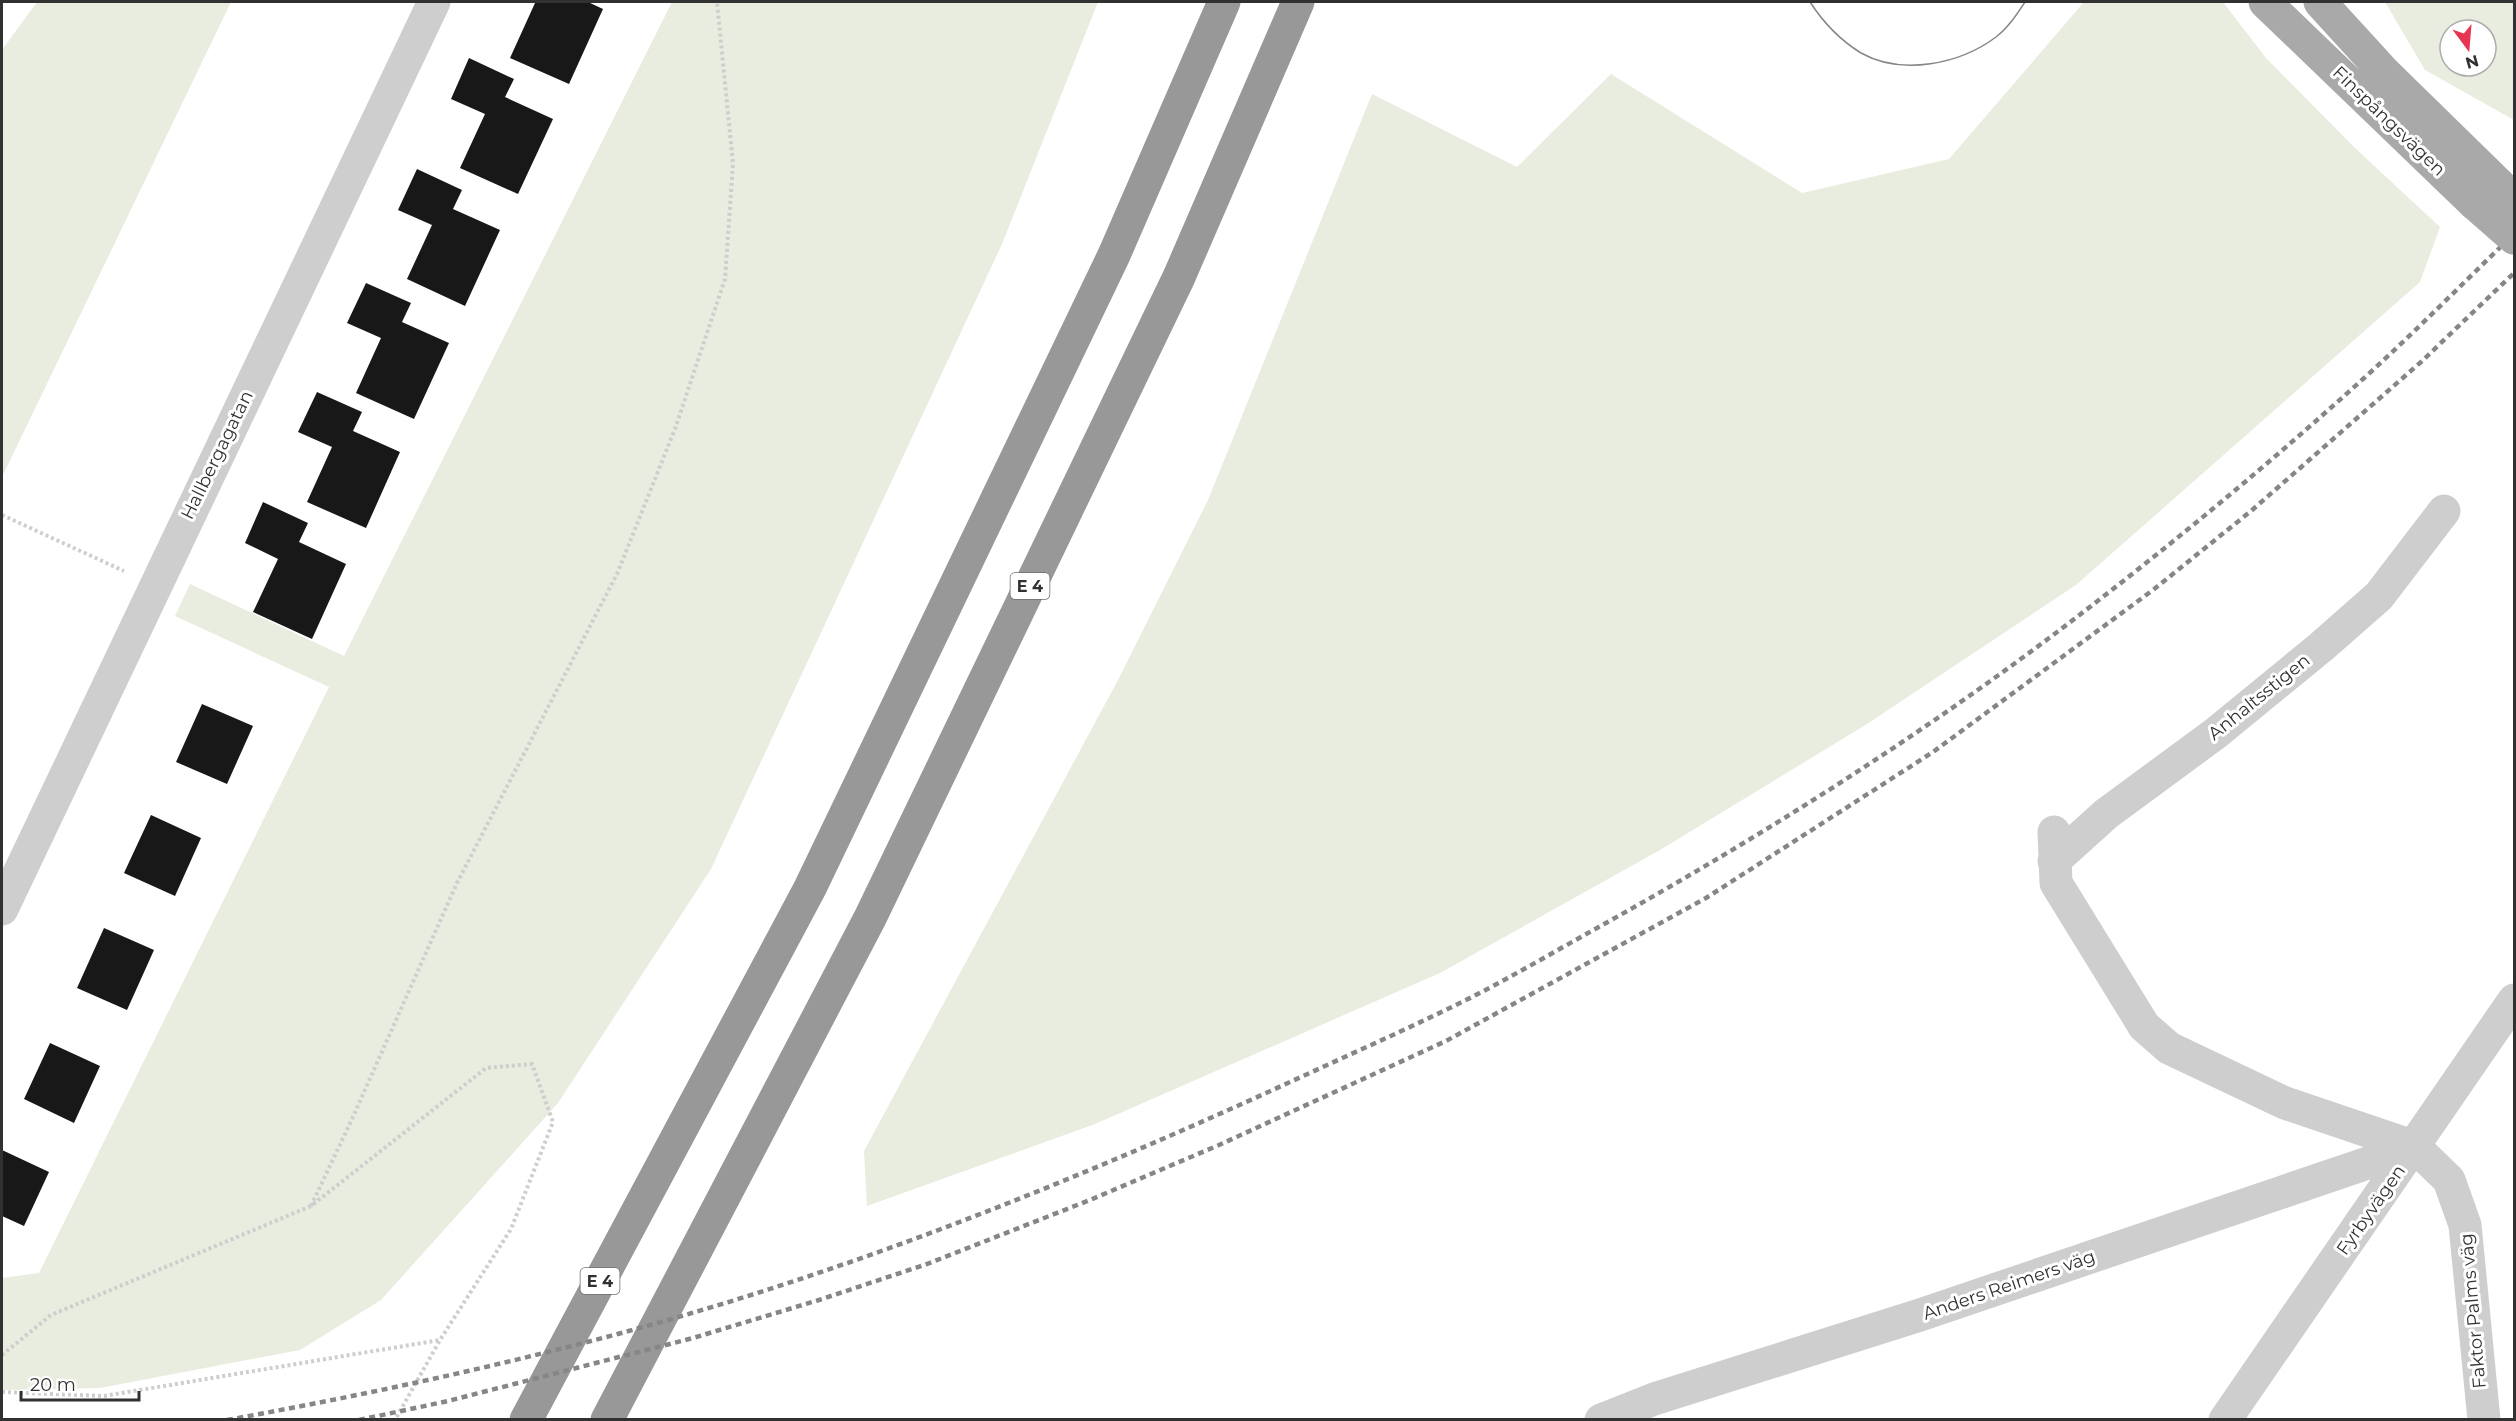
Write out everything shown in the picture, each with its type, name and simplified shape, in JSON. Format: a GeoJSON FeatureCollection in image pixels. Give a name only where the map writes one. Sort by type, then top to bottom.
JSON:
{"type":"FeatureCollection","features":[{"type":"Feature","properties":{"kind":"highway","name":"E 4"},"geometry":{"type":"LineString","coordinates":[[526,1419],[810,888],[1114,255],[1224,2]]}},
{"type":"Feature","properties":{"kind":"highway","name":"E 4"},"geometry":{"type":"LineString","coordinates":[[607,1419],[875,908],[1179,277],[1298,2]]}},
{"type":"Feature","properties":{"kind":"main road","name":"Finspångsvägen"},"geometry":{"type":"LineString","coordinates":[[2265,2],[2474,203],[2514,238]]}},
{"type":"Feature","properties":{"kind":"main road","name":"Finspångsvägen"},"geometry":{"type":"LineString","coordinates":[[2319,2],[2383,71],[2514,199]]}},
{"type":"Feature","properties":{"kind":"street","name":"Hallbergagatan"},"geometry":{"type":"LineString","coordinates":[[2,909],[154,585],[434,2]]}},
{"type":"Feature","properties":{"kind":"street","name":"Anhaltsstigen"},"geometry":{"type":"LineString","coordinates":[[2415,1147],[2285,1103],[2169,1048],[2144,1026],[2056,883],[2054,846],[2106,814],[2216,733],[2321,647],[2379,596],[2444,512]]}},
{"type":"Feature","properties":{"kind":"street","name":"Fyrbyvägen"},"geometry":{"type":"LineString","coordinates":[[2224,1419],[2415,1147],[2514,1000]]}},
{"type":"Feature","properties":{"kind":"street","name":"Anders Reimers väg"},"geometry":{"type":"LineString","coordinates":[[1601,1419],[1654,1399],[1920,1315],[2415,1147]]}},
{"type":"Feature","properties":{"kind":"street","name":"Faktor Palms väg"},"geometry":{"type":"LineString","coordinates":[[2415,1147],[2449,1180],[2466,1225],[2484,1419]]}},
{"type":"Feature","properties":{"kind":"path"},"geometry":{"type":"LineString","coordinates":[[311,1206],[457,883],[617,574],[686,397],[725,279],[733,164],[717,2]]}},
{"type":"Feature","properties":{"kind":"path"},"geometry":{"type":"LineString","coordinates":[[2,514],[154,585]]}},
{"type":"Feature","properties":{"kind":"path"},"geometry":{"type":"LineString","coordinates":[[2,1355],[51,1315],[311,1206],[486,1068],[532,1064],[553,1122],[511,1229],[440,1340],[395,1419]]}},
{"type":"Feature","properties":{"kind":"path"},"geometry":{"type":"LineString","coordinates":[[2,1392],[104,1396],[440,1340]]}},
{"type":"Feature","properties":{"kind":"shaded area"},"geometry":{"type":"Polygon","coordinates":[[[37,2],[231,2],[2,477],[2,50],[37,2]]]}},
{"type":"Feature","properties":{"kind":"shaded area"},"geometry":{"type":"Polygon","coordinates":[[[672,2],[1098,2],[1002,244],[711,869],[558,1103],[381,1300],[300,1350],[100,1388],[2,1390],[2,1278],[39,1273],[329,687],[175,616],[190,584],[344,656],[672,2]]]}},
{"type":"Feature","properties":{"kind":"shaded area"},"geometry":{"type":"Polygon","coordinates":[[[2084,2],[2223,2],[2266,58],[2355,148],[2440,227],[2420,282],[2076,585],[1867,724],[1660,850],[1440,973],[1095,1124],[867,1206],[864,1151],[1118,680],[1208,500],[1372,94],[1517,167],[1611,74],[1802,193],[1949,159],[2084,2]]]}},
{"type":"Feature","properties":{"kind":"shaded area"},"geometry":{"type":"Polygon","coordinates":[[[2385,2],[2514,2],[2514,120],[2439,78],[2498,78],[2498,18],[2438,18],[2438,77],[2425,70],[2385,2]]]}},
{"type":"Feature","properties":{"kind":"building"},"geometry":{"type":"Polygon","coordinates":[[[531,2],[588,2],[603,9],[569,84],[510,58],[535,3],[531,2]]]}},
{"type":"Feature","properties":{"kind":"building"},"geometry":{"type":"Polygon","coordinates":[[[469,58],[514,79],[505,97],[553,119],[518,194],[460,168],[485,114],[451,99],[469,58]]]}},
{"type":"Feature","properties":{"kind":"building"},"geometry":{"type":"Polygon","coordinates":[[[417,169],[462,190],[453,209],[500,230],[465,306],[407,279],[432,225],[398,210],[417,169]]]}},
{"type":"Feature","properties":{"kind":"building"},"geometry":{"type":"Polygon","coordinates":[[[366,283],[411,303],[402,322],[449,343],[414,419],[356,393],[381,338],[347,323],[366,283]]]}},
{"type":"Feature","properties":{"kind":"building"},"geometry":{"type":"Polygon","coordinates":[[[317,392],[362,412],[353,431],[400,452],[366,528],[307,502],[332,447],[298,432],[317,392]]]}},
{"type":"Feature","properties":{"kind":"building"},"geometry":{"type":"Polygon","coordinates":[[[263,502],[308,523],[299,542],[346,564],[312,639],[253,612],[278,559],[245,543],[263,502]]]}},
{"type":"Feature","properties":{"kind":"building"},"geometry":{"type":"Polygon","coordinates":[[[202,704],[253,726],[227,784],[176,762],[202,704]]]}},
{"type":"Feature","properties":{"kind":"building"},"geometry":{"type":"Polygon","coordinates":[[[151,815],[201,838],[175,896],[124,873],[151,815]]]}},
{"type":"Feature","properties":{"kind":"building"},"geometry":{"type":"Polygon","coordinates":[[[104,928],[154,950],[127,1010],[77,988],[104,928]]]}},
{"type":"Feature","properties":{"kind":"building"},"geometry":{"type":"Polygon","coordinates":[[[50,1043],[100,1066],[74,1123],[24,1099],[50,1043]]]}},
{"type":"Feature","properties":{"kind":"building"},"geometry":{"type":"Polygon","coordinates":[[[2,1150],[49,1172],[24,1226],[2,1216],[2,1150]]]}},
{"type":"Feature","properties":{"kind":"tram line"},"geometry":{"type":"LineString","coordinates":[[1810,2],[1832,30],[1861,53],[1877,60],[1912,65],[1948,60],[1982,46],[1996,37],[2012,21],[2025,2]]}},
{"type":"Feature","properties":{"kind":"railway"},"geometry":{"type":"LineString","coordinates":[[227,1420],[498,1364],[679,1317],[770,1289],[950,1226],[1039,1191],[1301,1077],[1475,995],[1666,889],[1785,818],[1901,743],[2014,664],[2144,564],[2292,442],[2382,361],[2514,234]]}},
{"type":"Feature","properties":{"kind":"railway"},"geometry":{"type":"LineString","coordinates":[[359,1420],[448,1401],[693,1338],[927,1264],[1090,1200],[1219,1145],[1446,1041],[1706,898],[1933,752],[2153,590],[2251,511],[2421,362],[2514,273]]}}]}
